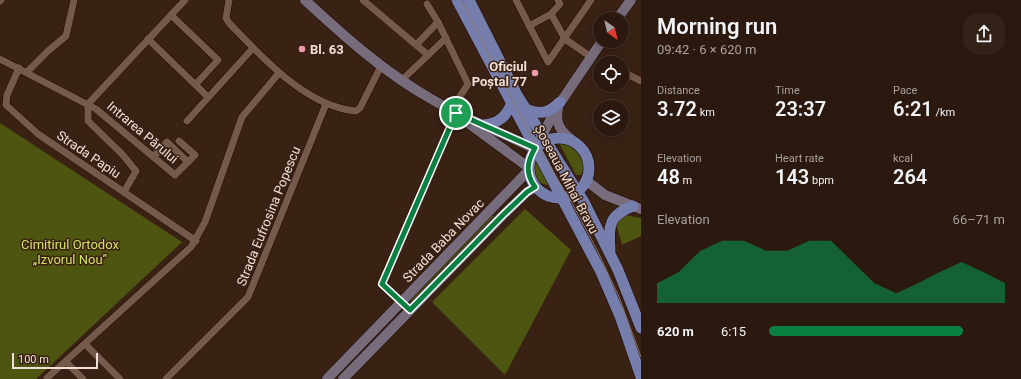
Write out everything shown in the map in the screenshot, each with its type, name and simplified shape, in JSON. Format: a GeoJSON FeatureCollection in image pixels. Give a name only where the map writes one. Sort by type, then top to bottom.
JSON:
{"type":"FeatureCollection","features":[{"type":"Feature","properties":{"kind":"main road","name":"Șoseaua Mihai Bravu"},"geometry":{"type":"LineString","coordinates":[[457,0],[611,294],[641,377]]}},
{"type":"Feature","properties":{"kind":"main road","name":"Șoseaua Mihai Bravu"},"geometry":{"type":"LineString","coordinates":[[469,0],[526,109],[578,192],[611,254],[641,328]]}},
{"type":"Feature","properties":{"kind":"main road"},"geometry":{"type":"LineString","coordinates":[[526,109],[540,114],[547,112],[560,102]]}},
{"type":"Feature","properties":{"kind":"main road"},"geometry":{"type":"LineString","coordinates":[[484,125],[494,124],[500,120],[511,105]]}},
{"type":"Feature","properties":{"kind":"main road"},"geometry":{"type":"LineString","coordinates":[[544,137],[556,137],[572,140],[581,147],[586,156],[589,168],[587,181],[578,192],[561,198],[548,196],[535,187],[528,170],[535,148],[544,137]]}},
{"type":"Feature","properties":{"kind":"main road"},"geometry":{"type":"LineString","coordinates":[[611,254],[609,231],[613,218],[621,211],[639,208]]}},
{"type":"Feature","properties":{"kind":"street"},"geometry":{"type":"LineString","coordinates":[[27,72],[66,36],[74,0]]}},
{"type":"Feature","properties":{"kind":"street"},"geometry":{"type":"LineString","coordinates":[[124,192],[136,174],[135,170],[122,154],[88,121],[88,104],[186,0]]}},
{"type":"Feature","properties":{"kind":"street"},"geometry":{"type":"LineString","coordinates":[[229,0],[226,18],[253,48],[279,73],[326,104],[356,110],[360,108],[381,66]]}},
{"type":"Feature","properties":{"kind":"street"},"geometry":{"type":"LineString","coordinates":[[305,0],[381,66],[453,112],[528,170]]}},
{"type":"Feature","properties":{"kind":"street"},"geometry":{"type":"LineString","coordinates":[[363,0],[417,44],[428,55]]}},
{"type":"Feature","properties":{"kind":"street"},"geometry":{"type":"LineString","coordinates":[[516,0],[548,62],[591,0]]}},
{"type":"Feature","properties":{"kind":"street"},"geometry":{"type":"LineString","coordinates":[[529,26],[551,14],[560,4],[558,0]]}},
{"type":"Feature","properties":{"kind":"street"},"geometry":{"type":"LineString","coordinates":[[622,12],[631,0]]}},
{"type":"Feature","properties":{"kind":"street"},"geometry":{"type":"LineString","coordinates":[[410,310],[382,284],[453,112],[468,84],[438,22],[427,4]]}},
{"type":"Feature","properties":{"kind":"street"},"geometry":{"type":"LineString","coordinates":[[551,14],[565,39],[591,57]]}},
{"type":"Feature","properties":{"kind":"street"},"geometry":{"type":"LineString","coordinates":[[171,15],[218,60],[196,84]]}},
{"type":"Feature","properties":{"kind":"street"},"geometry":{"type":"LineString","coordinates":[[417,44],[438,22]]}},
{"type":"Feature","properties":{"kind":"street"},"geometry":{"type":"LineString","coordinates":[[402,80],[446,38]]}},
{"type":"Feature","properties":{"kind":"street"},"geometry":{"type":"LineString","coordinates":[[148,39],[208,97]]}},
{"type":"Feature","properties":{"kind":"street"},"geometry":{"type":"LineString","coordinates":[[186,121],[253,48]]}},
{"type":"Feature","properties":{"kind":"street"},"geometry":{"type":"LineString","coordinates":[[544,137],[553,113],[597,48]]}},
{"type":"Feature","properties":{"kind":"street","name":"Intrarea Părului"},"geometry":{"type":"LineString","coordinates":[[0,59],[88,104],[104,114],[135,139],[175,175],[195,155],[179,141]]}},
{"type":"Feature","properties":{"kind":"street","name":"Strada Papiu"},"geometry":{"type":"LineString","coordinates":[[19,68],[8,91],[6,105],[38,134],[196,241]]}},
{"type":"Feature","properties":{"kind":"street"},"geometry":{"type":"LineString","coordinates":[[47,378],[184,254],[196,241],[205,222],[242,117],[279,73]]}},
{"type":"Feature","properties":{"kind":"street"},"geometry":{"type":"LineString","coordinates":[[629,75],[641,81]]}},
{"type":"Feature","properties":{"kind":"street"},"geometry":{"type":"LineString","coordinates":[[560,102],[556,120],[564,134],[572,140]]}},
{"type":"Feature","properties":{"kind":"street","name":"Strada Eufrosina Popescu"},"geometry":{"type":"LineString","coordinates":[[166,379],[248,297],[326,104]]}},
{"type":"Feature","properties":{"kind":"street"},"geometry":{"type":"LineString","coordinates":[[453,112],[535,148]]}},
{"type":"Feature","properties":{"kind":"street"},"geometry":{"type":"LineString","coordinates":[[154,156],[167,142],[188,162]]}},
{"type":"Feature","properties":{"kind":"street","name":"Strada Baba Novac"},"geometry":{"type":"LineString","coordinates":[[330,378],[528,170]]}},
{"type":"Feature","properties":{"kind":"street"},"geometry":{"type":"LineString","coordinates":[[587,181],[606,195],[639,208]]}},
{"type":"Feature","properties":{"kind":"street","name":"Strada Baba Novac"},"geometry":{"type":"LineString","coordinates":[[343,379],[503,215],[527,192],[535,187]]}},
{"type":"Feature","properties":{"kind":"street"},"geometry":{"type":"LineString","coordinates":[[85,344],[120,379]]}},
{"type":"Feature","properties":{"kind":"street"},"geometry":{"type":"LineString","coordinates":[[66,362],[83,379]]}},
{"type":"Feature","properties":{"kind":"green space","name":"Cimitirul Ortodox „Izvorul Nou”"},"geometry":{"type":"Polygon","coordinates":[[[0,123],[182,242],[36,379],[0,379],[0,123]]]}},
{"type":"Feature","properties":{"kind":"green space"},"geometry":{"type":"Polygon","coordinates":[[[559,143],[569,146],[578,154],[583,164],[581,175],[576,175],[559,143]]]}},
{"type":"Feature","properties":{"kind":"green space"},"geometry":{"type":"Polygon","coordinates":[[[536,158],[549,185],[540,182],[535,176],[534,163],[536,158]]]}},
{"type":"Feature","properties":{"kind":"green space"},"geometry":{"type":"Polygon","coordinates":[[[525,209],[571,250],[505,375],[432,302],[525,209]]]}},
{"type":"Feature","properties":{"kind":"green space"},"geometry":{"type":"Polygon","coordinates":[[[493,213],[494,217],[412,302],[410,300],[493,213]]]}},
{"type":"Feature","properties":{"kind":"green space"},"geometry":{"type":"Polygon","coordinates":[[[626,215],[641,218],[641,236],[622,245],[616,223],[626,215]]]}},
{"type":"Feature","properties":{"kind":"tram line"},"geometry":{"type":"LineString","coordinates":[[461,0],[529,132],[572,203],[597,250],[619,297],[641,357]]}},
{"type":"Feature","properties":{"kind":"place","name":"Bl. 63"},"geometry":{"type":"Point","coordinates":[302,49]}},
{"type":"Feature","properties":{"kind":"place","name":"Oficiul Poștal 77"},"geometry":{"type":"Point","coordinates":[535,73]}},
{"type":"Feature","properties":{"kind":"route"},"geometry":{"type":"LineString","coordinates":[[456,113],[535,148],[529,161],[527,172],[535,187],[527,192],[503,215],[410,310],[382,284],[456,113]]}}]}
